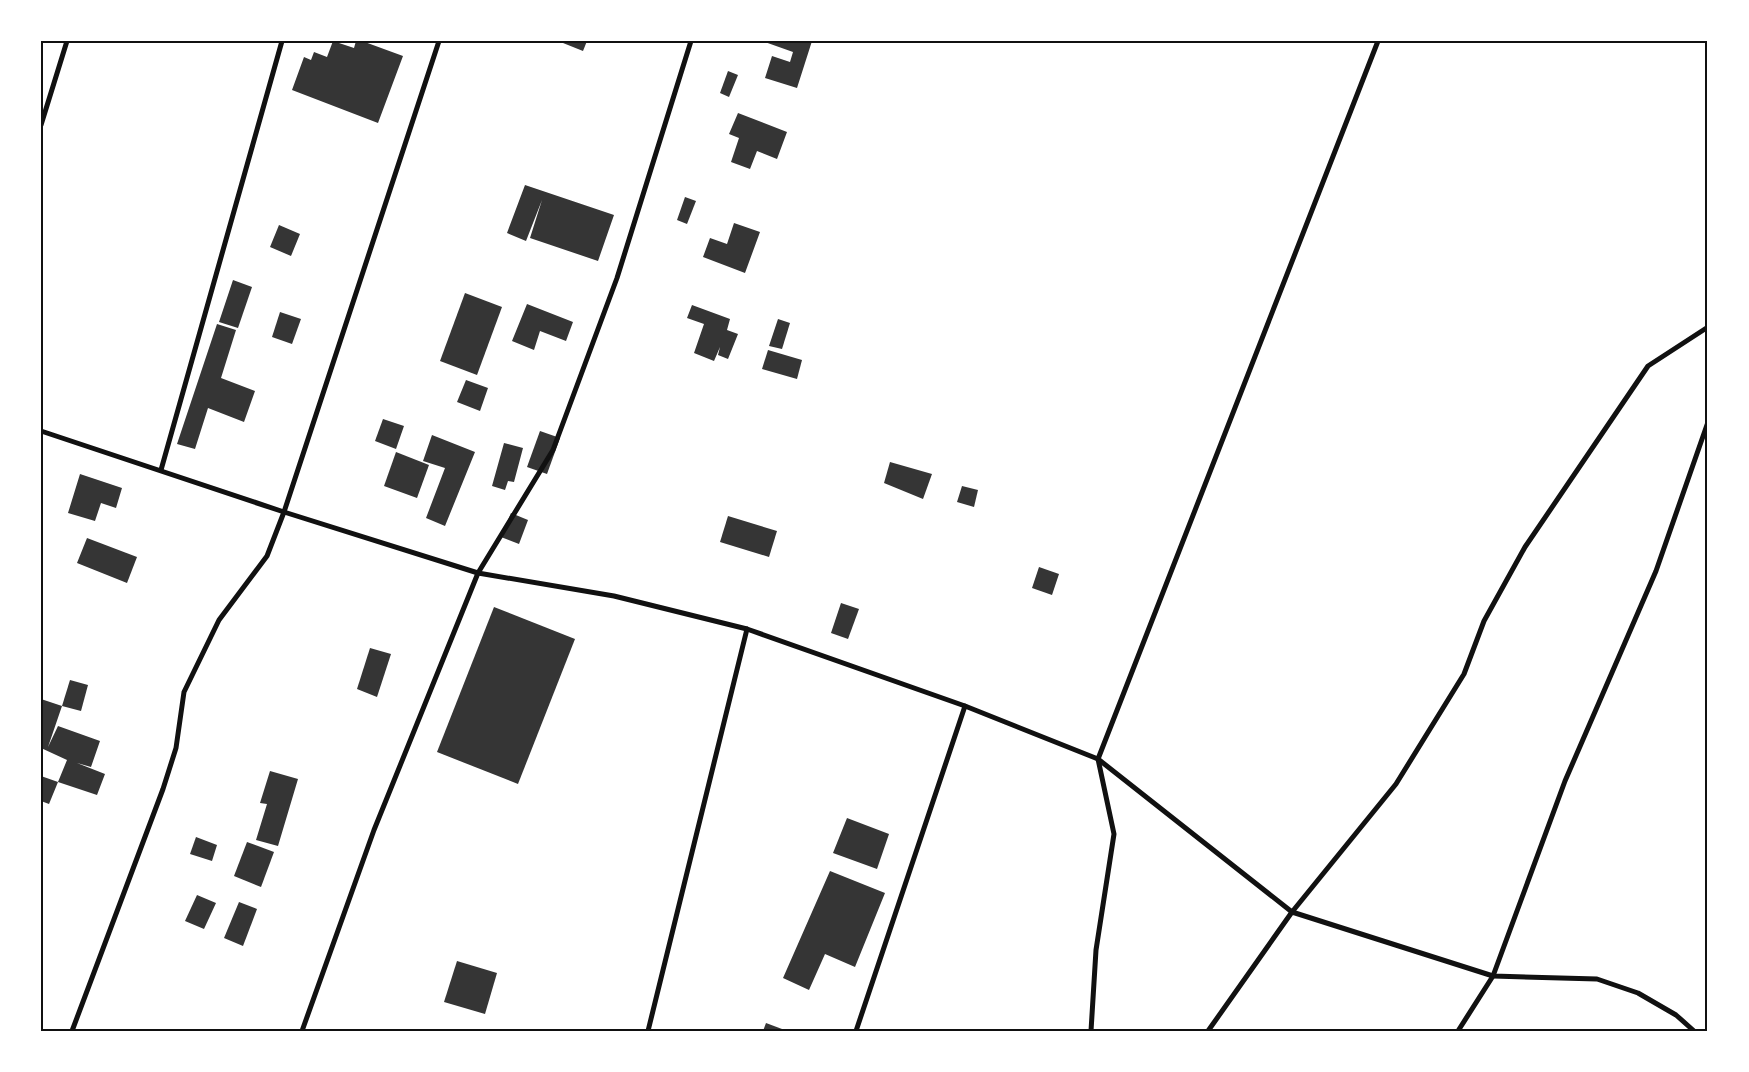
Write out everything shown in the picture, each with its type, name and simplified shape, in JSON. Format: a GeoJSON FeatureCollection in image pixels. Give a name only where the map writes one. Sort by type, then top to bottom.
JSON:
{"type":"FeatureCollection","features":[{"type":"Feature","properties":{"kind":"street"},"geometry":{"type":"LineString","coordinates":[[41,125],[68,41]]}},
{"type":"Feature","properties":{"kind":"street"},"geometry":{"type":"LineString","coordinates":[[161,470],[282,41]]}},
{"type":"Feature","properties":{"kind":"street"},"geometry":{"type":"LineString","coordinates":[[72,1031],[163,789],[176,748],[184,692],[219,620],[267,556],[284,512],[439,41]]}},
{"type":"Feature","properties":{"kind":"street"},"geometry":{"type":"LineString","coordinates":[[302,1031],[374,830],[478,574],[553,450],[617,278],[691,41]]}},
{"type":"Feature","properties":{"kind":"street"},"geometry":{"type":"LineString","coordinates":[[1091,1031],[1096,950],[1114,834],[1098,759],[1378,41]]}},
{"type":"Feature","properties":{"kind":"street"},"geometry":{"type":"LineString","coordinates":[[1208,1031],[1292,912],[1396,784],[1464,674],[1484,621],[1525,547],[1648,366],[1708,327]]}},
{"type":"Feature","properties":{"kind":"street"},"geometry":{"type":"LineString","coordinates":[[1458,1031],[1493,976],[1565,780],[1656,572],[1708,422]]}},
{"type":"Feature","properties":{"kind":"street"},"geometry":{"type":"LineString","coordinates":[[41,431],[478,574],[614,596],[747,629],[965,706],[1098,759],[1292,912],[1493,976],[1597,979],[1638,993],[1676,1015],[1694,1031]]}},
{"type":"Feature","properties":{"kind":"street"},"geometry":{"type":"LineString","coordinates":[[648,1031],[747,629]]}},
{"type":"Feature","properties":{"kind":"street"},"geometry":{"type":"LineString","coordinates":[[856,1031],[965,706]]}},
{"type":"Feature","properties":{"kind":"building"},"geometry":{"type":"Polygon","coordinates":[[[333,41],[354,48],[356,41],[362,41],[403,56],[378,123],[292,90],[304,57],[311,60],[314,52],[327,57],[333,41]]]}},
{"type":"Feature","properties":{"kind":"building"},"geometry":{"type":"Polygon","coordinates":[[[564,41],[587,41],[583,51],[563,43],[564,41]]]}},
{"type":"Feature","properties":{"kind":"building"},"geometry":{"type":"Polygon","coordinates":[[[762,41],[812,41],[797,88],[765,78],[772,56],[790,62],[793,52],[762,41]]]}},
{"type":"Feature","properties":{"kind":"building"},"geometry":{"type":"Polygon","coordinates":[[[728,71],[738,75],[729,97],[720,93],[728,71]]]}},
{"type":"Feature","properties":{"kind":"building"},"geometry":{"type":"Polygon","coordinates":[[[738,113],[787,132],[777,159],[757,151],[750,169],[731,162],[739,138],[729,134],[738,113]]]}},
{"type":"Feature","properties":{"kind":"building"},"geometry":{"type":"Polygon","coordinates":[[[525,185],[614,215],[598,261],[530,238],[542,200],[526,241],[507,233],[525,185]]]}},
{"type":"Feature","properties":{"kind":"building"},"geometry":{"type":"Polygon","coordinates":[[[685,197],[696,201],[687,224],[677,220],[685,197]]]}},
{"type":"Feature","properties":{"kind":"building"},"geometry":{"type":"Polygon","coordinates":[[[734,223],[760,232],[745,273],[703,257],[710,238],[727,244],[734,223]]]}},
{"type":"Feature","properties":{"kind":"building"},"geometry":{"type":"Polygon","coordinates":[[[279,225],[300,234],[291,256],[270,247],[279,225]]]}},
{"type":"Feature","properties":{"kind":"building"},"geometry":{"type":"Polygon","coordinates":[[[233,280],[252,287],[238,328],[219,322],[233,280]]]}},
{"type":"Feature","properties":{"kind":"building"},"geometry":{"type":"Polygon","coordinates":[[[465,293],[502,307],[477,375],[440,361],[465,293]]]}},
{"type":"Feature","properties":{"kind":"building"},"geometry":{"type":"Polygon","coordinates":[[[527,304],[573,322],[566,341],[540,331],[534,350],[512,341],[527,304]]]}},
{"type":"Feature","properties":{"kind":"building"},"geometry":{"type":"Polygon","coordinates":[[[692,305],[730,319],[727,330],[738,334],[728,359],[718,355],[720,347],[714,361],[694,353],[704,324],[687,318],[692,305]]]}},
{"type":"Feature","properties":{"kind":"building"},"geometry":{"type":"Polygon","coordinates":[[[280,312],[301,319],[292,344],[272,337],[280,312]]]}},
{"type":"Feature","properties":{"kind":"building"},"geometry":{"type":"Polygon","coordinates":[[[778,319],[790,323],[782,349],[769,346],[778,319]]]}},
{"type":"Feature","properties":{"kind":"building"},"geometry":{"type":"Polygon","coordinates":[[[217,324],[236,330],[221,378],[255,391],[244,422],[208,408],[195,449],[177,444],[217,324]]]}},
{"type":"Feature","properties":{"kind":"building"},"geometry":{"type":"Polygon","coordinates":[[[768,350],[802,360],[797,379],[762,369],[768,350]]]}},
{"type":"Feature","properties":{"kind":"building"},"geometry":{"type":"Polygon","coordinates":[[[466,380],[488,388],[480,411],[457,402],[466,380]]]}},
{"type":"Feature","properties":{"kind":"building"},"geometry":{"type":"Polygon","coordinates":[[[383,419],[404,426],[396,449],[375,441],[383,419]]]}},
{"type":"Feature","properties":{"kind":"building"},"geometry":{"type":"Polygon","coordinates":[[[540,431],[560,438],[547,474],[527,467],[540,431]]]}},
{"type":"Feature","properties":{"kind":"building"},"geometry":{"type":"Polygon","coordinates":[[[432,435],[475,452],[445,526],[426,518],[445,468],[423,461],[432,435]]]}},
{"type":"Feature","properties":{"kind":"building"},"geometry":{"type":"Polygon","coordinates":[[[504,443],[523,448],[514,482],[508,481],[505,490],[492,486],[504,443]]]}},
{"type":"Feature","properties":{"kind":"building"},"geometry":{"type":"Polygon","coordinates":[[[396,452],[429,465],[417,498],[384,486],[396,452]]]}},
{"type":"Feature","properties":{"kind":"building"},"geometry":{"type":"Polygon","coordinates":[[[890,462],[932,474],[923,499],[884,483],[890,462]]]}},
{"type":"Feature","properties":{"kind":"building"},"geometry":{"type":"Polygon","coordinates":[[[80,474],[122,488],[116,508],[101,503],[95,521],[68,513],[80,474]]]}},
{"type":"Feature","properties":{"kind":"building"},"geometry":{"type":"Polygon","coordinates":[[[962,486],[978,490],[974,507],[957,502],[962,486]]]}},
{"type":"Feature","properties":{"kind":"building"},"geometry":{"type":"Polygon","coordinates":[[[511,513],[528,520],[519,544],[501,537],[511,513]]]}},
{"type":"Feature","properties":{"kind":"building"},"geometry":{"type":"Polygon","coordinates":[[[728,516],[777,531],[769,557],[720,542],[728,516]]]}},
{"type":"Feature","properties":{"kind":"building"},"geometry":{"type":"Polygon","coordinates":[[[87,538],[137,557],[127,583],[77,563],[87,538]]]}},
{"type":"Feature","properties":{"kind":"building"},"geometry":{"type":"Polygon","coordinates":[[[1039,567],[1059,574],[1052,595],[1032,588],[1039,567]]]}},
{"type":"Feature","properties":{"kind":"building"},"geometry":{"type":"Polygon","coordinates":[[[841,603],[859,609],[848,639],[831,633],[841,603]]]}},
{"type":"Feature","properties":{"kind":"building"},"geometry":{"type":"Polygon","coordinates":[[[494,607],[575,639],[518,784],[437,752],[494,607]]]}},
{"type":"Feature","properties":{"kind":"building"},"geometry":{"type":"Polygon","coordinates":[[[370,648],[391,654],[377,697],[357,689],[370,648]]]}},
{"type":"Feature","properties":{"kind":"building"},"geometry":{"type":"Polygon","coordinates":[[[70,680],[88,685],[81,711],[62,706],[70,680]]]}},
{"type":"Feature","properties":{"kind":"building"},"geometry":{"type":"Polygon","coordinates":[[[41,699],[62,706],[48,747],[58,726],[100,741],[91,767],[77,763],[105,774],[97,795],[58,782],[67,760],[41,748],[41,699]]]}},
{"type":"Feature","properties":{"kind":"building"},"geometry":{"type":"Polygon","coordinates":[[[270,771],[298,779],[278,846],[256,840],[267,804],[260,803],[270,771]]]}},
{"type":"Feature","properties":{"kind":"building"},"geometry":{"type":"Polygon","coordinates":[[[41,776],[58,782],[49,804],[41,801],[41,776]]]}},
{"type":"Feature","properties":{"kind":"building"},"geometry":{"type":"Polygon","coordinates":[[[847,818],[889,834],[877,869],[833,853],[847,818]]]}},
{"type":"Feature","properties":{"kind":"building"},"geometry":{"type":"Polygon","coordinates":[[[196,837],[217,845],[212,861],[190,854],[196,837]]]}},
{"type":"Feature","properties":{"kind":"building"},"geometry":{"type":"Polygon","coordinates":[[[247,842],[274,852],[261,887],[234,876],[247,842]]]}},
{"type":"Feature","properties":{"kind":"building"},"geometry":{"type":"Polygon","coordinates":[[[830,871],[885,893],[855,967],[825,954],[809,990],[783,978],[830,871]]]}},
{"type":"Feature","properties":{"kind":"building"},"geometry":{"type":"Polygon","coordinates":[[[197,895],[216,903],[204,929],[185,921],[197,895]]]}},
{"type":"Feature","properties":{"kind":"building"},"geometry":{"type":"Polygon","coordinates":[[[239,902],[257,909],[243,946],[224,938],[239,902]]]}},
{"type":"Feature","properties":{"kind":"building"},"geometry":{"type":"Polygon","coordinates":[[[457,961],[497,973],[485,1014],[444,1002],[457,961]]]}},
{"type":"Feature","properties":{"kind":"building"},"geometry":{"type":"Polygon","coordinates":[[[766,1023],[782,1029],[782,1031],[763,1031],[766,1023]]]}}]}
